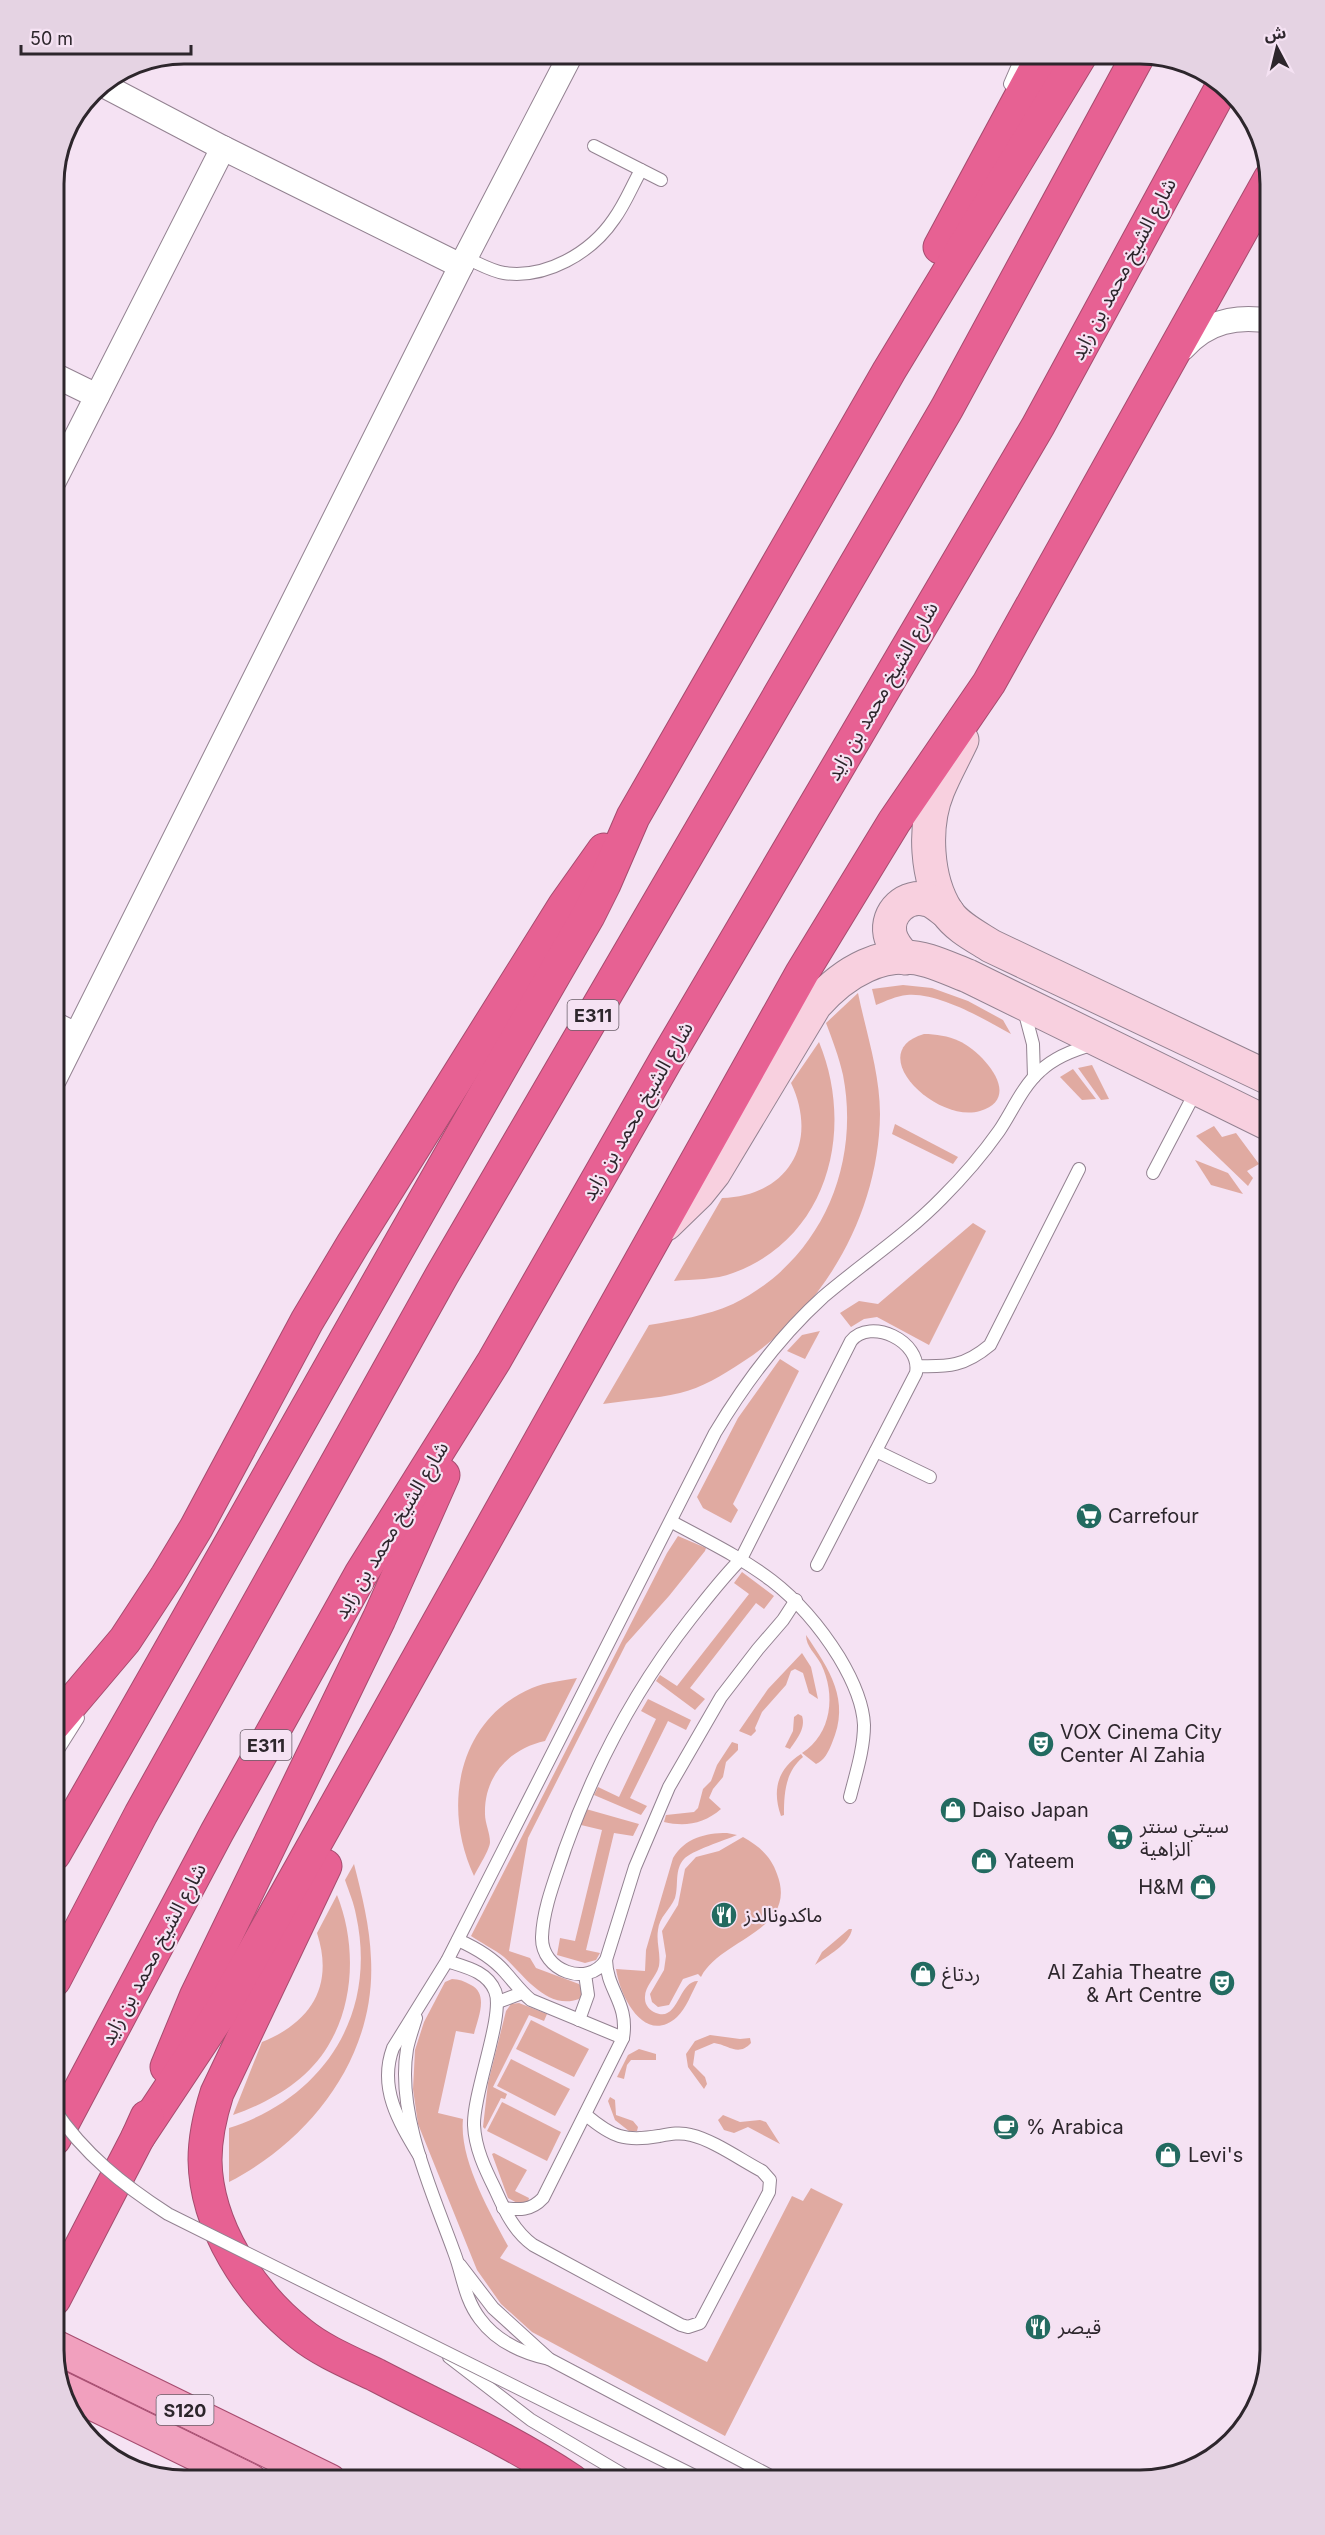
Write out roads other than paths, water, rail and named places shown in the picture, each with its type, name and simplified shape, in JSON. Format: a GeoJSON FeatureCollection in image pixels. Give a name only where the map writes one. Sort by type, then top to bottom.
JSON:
{"type":"FeatureCollection","features":[{"type":"Feature","properties":{"kind":"highway"},"geometry":{"type":"LineString","coordinates":[[890,371],[941,244],[1038,65]]}},
{"type":"Feature","properties":{"kind":"highway"},"geometry":{"type":"LineString","coordinates":[[64,1836],[219,1565],[330,1364],[588,916],[633,817],[890,371],[1074,65]]}},
{"type":"Feature","properties":{"kind":"highway","name":"E311"},"geometry":{"type":"LineString","coordinates":[[64,1961],[141,1814],[436,1286],[947,408],[1133,65]]}},
{"type":"Feature","properties":{"kind":"highway","name":"شارع الشيخ محمد بن زايد"},"geometry":{"type":"LineString","coordinates":[[64,2120],[218,1832],[362,1574],[494,1361],[667,1058],[1038,426],[1218,93]]}},
{"type":"Feature","properties":{"kind":"highway"},"geometry":{"type":"LineString","coordinates":[[138,2137],[219,2015],[802,973],[882,842],[989,682],[1260,197]]}},
{"type":"Feature","properties":{"kind":"highway"},"geometry":{"type":"LineString","coordinates":[[64,1712],[125,1640],[196,1528],[264,1399],[353,1244],[575,889],[608,844],[633,817]]}},
{"type":"Feature","properties":{"kind":"highway"},"geometry":{"type":"LineString","coordinates":[[64,2280],[138,2137],[196,1997],[379,1619],[494,1361]]}},
{"type":"Feature","properties":{"kind":"highway"},"geometry":{"type":"LineString","coordinates":[[340,1802],[338,1825],[324,1869],[217,2093],[206,2138],[208,2184],[213,2207],[239,2264],[257,2290],[302,2335],[513,2446],[553,2470]]}},
{"type":"Feature","properties":{"kind":"main road","name":"S120"},"geometry":{"type":"LineString","coordinates":[[64,2351],[309,2470]]}},
{"type":"Feature","properties":{"kind":"main road","name":"S120"},"geometry":{"type":"LineString","coordinates":[[73,2394],[229,2470]]}},
{"type":"Feature","properties":{"kind":"street"},"geometry":{"type":"LineString","coordinates":[[65,1058],[464,262],[566,65]]}},
{"type":"Feature","properties":{"kind":"street"},"geometry":{"type":"LineString","coordinates":[[112,89],[223,148],[464,262]]}},
{"type":"Feature","properties":{"kind":"street"},"geometry":{"type":"LineString","coordinates":[[65,460],[223,148]]}},
{"type":"Feature","properties":{"kind":"street"},"geometry":{"type":"LineString","coordinates":[[1164,370],[1203,329],[1236,318],[1260,320]]}},
{"type":"Feature","properties":{"kind":"street"},"geometry":{"type":"LineString","coordinates":[[65,380],[97,396]]}},
{"type":"Feature","properties":{"kind":"street"},"geometry":{"type":"LineString","coordinates":[[948,913],[935,884],[929,854],[930,822],[937,792],[989,682]]}},
{"type":"Feature","properties":{"kind":"street"},"geometry":{"type":"LineString","coordinates":[[905,958],[890,937],[891,916],[906,902],[926,899],[991,946],[1260,1074]]}},
{"type":"Feature","properties":{"kind":"street"},"geometry":{"type":"LineString","coordinates":[[660,1229],[686,1206],[714,1173],[815,1005],[832,986],[854,970],[879,961],[905,958],[927,960],[968,976],[1260,1120]]}},
{"type":"Feature","properties":{"kind":"street"},"geometry":{"type":"LineString","coordinates":[[65,1029],[76,1035]]}},
{"type":"Feature","properties":{"kind":"lane"},"geometry":{"type":"LineString","coordinates":[[1002,135],[1008,88],[1018,65]]}},
{"type":"Feature","properties":{"kind":"lane"},"geometry":{"type":"LineString","coordinates":[[594,146],[660,180]]}},
{"type":"Feature","properties":{"kind":"lane"},"geometry":{"type":"LineString","coordinates":[[464,262],[501,273],[521,274],[541,272],[560,264],[580,252],[614,219],[641,170]]}},
{"type":"Feature","properties":{"kind":"lane"},"geometry":{"type":"LineString","coordinates":[[1022,1004],[1032,1034],[1034,1077]]}},
{"type":"Feature","properties":{"kind":"lane"},"geometry":{"type":"LineString","coordinates":[[420,2157],[396,2113],[386,2079],[387,2062],[393,2048],[458,1940],[672,1522],[715,1432],[753,1374],[775,1347],[824,1298],[912,1227],[972,1166],[998,1132],[1034,1077],[1061,1056],[1081,1048],[1102,1044]]}},
{"type":"Feature","properties":{"kind":"lane"},"geometry":{"type":"LineString","coordinates":[[1153,1173],[1197,1089]]}},
{"type":"Feature","properties":{"kind":"lane"},"geometry":{"type":"LineString","coordinates":[[917,1366],[955,1365],[967,1362],[990,1345],[1078,1169]]}},
{"type":"Feature","properties":{"kind":"lane"},"geometry":{"type":"LineString","coordinates":[[795,1600],[783,1620],[722,1697],[669,1787],[635,1867],[606,1959],[601,1967],[585,1974],[561,1970],[545,1953],[542,1941],[551,1895],[582,1801],[608,1745],[642,1686],[680,1632],[741,1559],[855,1336],[873,1330],[906,1344],[915,1354],[917,1366],[817,1565]]}},
{"type":"Feature","properties":{"kind":"lane"},"geometry":{"type":"LineString","coordinates":[[876,1451],[930,1477]]}},
{"type":"Feature","properties":{"kind":"lane"},"geometry":{"type":"LineString","coordinates":[[672,1522],[770,1577],[814,1620],[843,1663],[861,1706],[864,1723],[863,1741],[850,1797]]}},
{"type":"Feature","properties":{"kind":"lane"},"geometry":{"type":"LineString","coordinates":[[64,1739],[125,1640]]}},
{"type":"Feature","properties":{"kind":"lane"},"geometry":{"type":"LineString","coordinates":[[458,1940],[495,1962],[531,2000],[623,2038]]}},
{"type":"Feature","properties":{"kind":"lane"},"geometry":{"type":"LineString","coordinates":[[503,2208],[524,2210],[538,2204],[586,2115],[623,2038],[624,2012],[608,1976],[606,1959]]}},
{"type":"Feature","properties":{"kind":"lane"},"geometry":{"type":"LineString","coordinates":[[447,1961],[482,1974],[496,1992],[498,2002],[475,2106],[474,2123],[481,2159],[515,2229],[533,2245],[681,2325],[694,2326],[700,2323],[769,2192],[770,2180],[767,2175],[694,2135],[678,2133],[630,2139],[608,2133],[586,2115]]}},
{"type":"Feature","properties":{"kind":"lane"},"geometry":{"type":"LineString","coordinates":[[579,2020],[588,1995],[585,1974]]}},
{"type":"Feature","properties":{"kind":"lane"},"geometry":{"type":"LineString","coordinates":[[498,2002],[522,1992]]}},
{"type":"Feature","properties":{"kind":"lane"},"geometry":{"type":"LineString","coordinates":[[420,2005],[407,2048],[405,2086],[420,2157],[458,2263],[462,2285],[470,2304],[487,2328],[511,2347],[530,2355],[549,2359],[766,2470]]}},
{"type":"Feature","properties":{"kind":"lane"},"geometry":{"type":"LineString","coordinates":[[64,2124],[96,2160],[130,2190],[159,2208],[444,2353],[683,2470]]}},
{"type":"Feature","properties":{"kind":"lane"},"geometry":{"type":"LineString","coordinates":[[458,2263],[493,2308],[549,2359]]}},
{"type":"Feature","properties":{"kind":"lane"},"geometry":{"type":"LineString","coordinates":[[444,2353],[531,2420],[615,2470]]}},
{"type":"Feature","properties":{"kind":"place","name":"Carrefour"},"geometry":{"type":"Point","coordinates":[1089,1516]}},
{"type":"Feature","properties":{"kind":"place","name":"VOX Cinema City Center Al Zahia"},"geometry":{"type":"Point","coordinates":[1041,1744]}},
{"type":"Feature","properties":{"kind":"place","name":"Daiso Japan"},"geometry":{"type":"Point","coordinates":[953,1810]}},
{"type":"Feature","properties":{"kind":"place","name":"سيتي سنتر الزاهية"},"geometry":{"type":"Point","coordinates":[1120,1837]}},
{"type":"Feature","properties":{"kind":"place","name":"Yateem"},"geometry":{"type":"Point","coordinates":[984,1861]}},
{"type":"Feature","properties":{"kind":"place","name":"H&M"},"geometry":{"type":"Point","coordinates":[1203,1887]}},
{"type":"Feature","properties":{"kind":"place","name":"ماكدونالدز"},"geometry":{"type":"Point","coordinates":[724,1915]}},
{"type":"Feature","properties":{"kind":"place","name":"ردتاغ"},"geometry":{"type":"Point","coordinates":[923,1974]}},
{"type":"Feature","properties":{"kind":"place","name":"Al Zahia Theatre & Art Centre"},"geometry":{"type":"Point","coordinates":[1222,1983]}},
{"type":"Feature","properties":{"kind":"place","name":"% Arabica"},"geometry":{"type":"Point","coordinates":[1006,2127]}},
{"type":"Feature","properties":{"kind":"place","name":"Levi's"},"geometry":{"type":"Point","coordinates":[1168,2155]}},
{"type":"Feature","properties":{"kind":"place","name":"قيصر"},"geometry":{"type":"Point","coordinates":[1038,2327]}}]}
